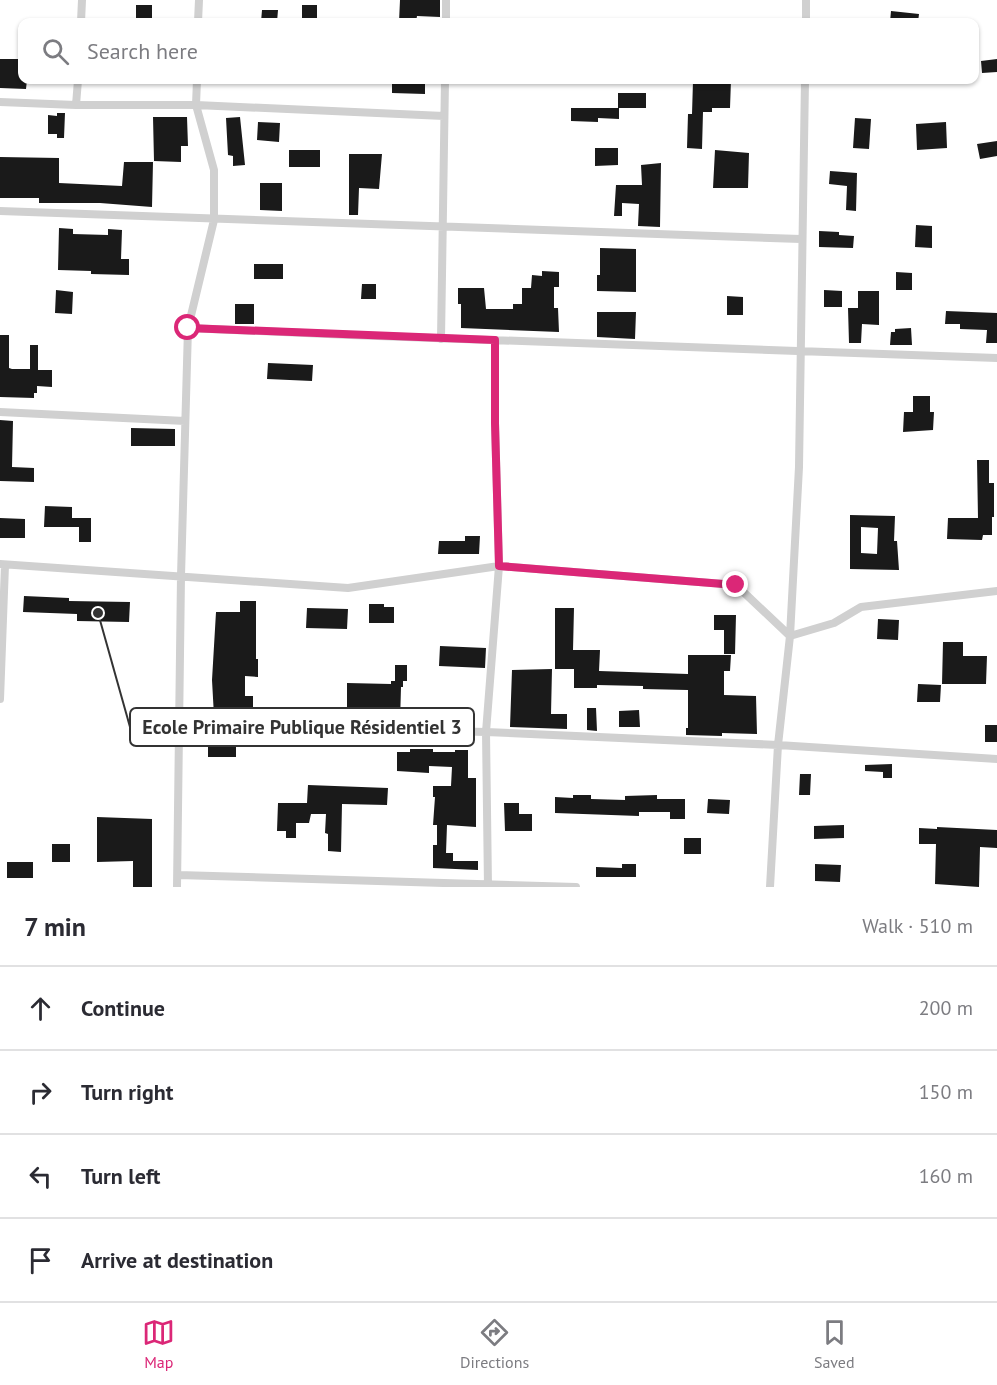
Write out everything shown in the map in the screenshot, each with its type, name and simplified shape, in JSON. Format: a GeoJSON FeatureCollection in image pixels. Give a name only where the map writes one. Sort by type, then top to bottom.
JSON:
{"type":"FeatureCollection","features":[{"type":"Feature","properties":{"kind":"street"},"geometry":{"type":"LineString","coordinates":[[81,18],[82,0]]}},
{"type":"Feature","properties":{"kind":"street"},"geometry":{"type":"LineString","coordinates":[[198,18],[199,0]]}},
{"type":"Feature","properties":{"kind":"street"},"geometry":{"type":"LineString","coordinates":[[446,0],[446,18]]}},
{"type":"Feature","properties":{"kind":"street"},"geometry":{"type":"LineString","coordinates":[[806,0],[806,18]]}},
{"type":"Feature","properties":{"kind":"street"},"geometry":{"type":"LineString","coordinates":[[76,105],[78,84]]}},
{"type":"Feature","properties":{"kind":"street"},"geometry":{"type":"LineString","coordinates":[[177,887],[178,723],[188,328],[214,220],[214,170],[196,105],[197,84]]}},
{"type":"Feature","properties":{"kind":"street"},"geometry":{"type":"LineString","coordinates":[[441,339],[445,84]]}},
{"type":"Feature","properties":{"kind":"street"},"geometry":{"type":"LineString","coordinates":[[770,887],[778,745],[790,636],[799,467],[805,84]]}},
{"type":"Feature","properties":{"kind":"street"},"geometry":{"type":"LineString","coordinates":[[0,102],[76,105],[196,105],[444,116]]}},
{"type":"Feature","properties":{"kind":"street"},"geometry":{"type":"LineString","coordinates":[[0,211],[801,240]]}},
{"type":"Feature","properties":{"kind":"street"},"geometry":{"type":"LineString","coordinates":[[188,328],[997,358]]}},
{"type":"Feature","properties":{"kind":"street"},"geometry":{"type":"LineString","coordinates":[[488,886],[486,732],[499,566],[495,340]]}},
{"type":"Feature","properties":{"kind":"street"},"geometry":{"type":"LineString","coordinates":[[0,412],[185,421]]}},
{"type":"Feature","properties":{"kind":"street"},"geometry":{"type":"LineString","coordinates":[[0,699],[3,564],[348,588],[499,566],[736,585],[790,636]]}},
{"type":"Feature","properties":{"kind":"street"},"geometry":{"type":"LineString","coordinates":[[790,636],[834,623],[861,607],[997,591]]}},
{"type":"Feature","properties":{"kind":"street"},"geometry":{"type":"LineString","coordinates":[[178,723],[486,732],[778,745],[997,759]]}},
{"type":"Feature","properties":{"kind":"street"},"geometry":{"type":"LineString","coordinates":[[177,875],[576,887]]}},
{"type":"Feature","properties":{"kind":"building"},"geometry":{"type":"Polygon","coordinates":[[[400,0],[440,0],[440,17],[399,18],[400,0]]]}},
{"type":"Feature","properties":{"kind":"building"},"geometry":{"type":"Polygon","coordinates":[[[136,5],[152,5],[152,18],[136,18],[136,5]]]}},
{"type":"Feature","properties":{"kind":"building"},"geometry":{"type":"Polygon","coordinates":[[[302,5],[317,5],[317,18],[302,18],[302,5]]]}},
{"type":"Feature","properties":{"kind":"building"},"geometry":{"type":"Polygon","coordinates":[[[262,10],[278,10],[277,18],[261,18],[262,10]]]}},
{"type":"Feature","properties":{"kind":"building"},"geometry":{"type":"Polygon","coordinates":[[[891,11],[919,14],[918,18],[890,18],[891,11]]]}},
{"type":"Feature","properties":{"kind":"building"},"geometry":{"type":"Polygon","coordinates":[[[0,59],[18,59],[18,84],[27,84],[26,89],[0,88],[0,59]]]}},
{"type":"Feature","properties":{"kind":"building"},"geometry":{"type":"Polygon","coordinates":[[[997,59],[997,72],[982,73],[981,61],[997,59]]]}},
{"type":"Feature","properties":{"kind":"building"},"geometry":{"type":"Polygon","coordinates":[[[392,84],[425,84],[425,94],[392,93],[392,84]]]}},
{"type":"Feature","properties":{"kind":"building"},"geometry":{"type":"Polygon","coordinates":[[[693,84],[731,84],[730,108],[712,108],[712,112],[703,112],[702,149],[687,148],[688,114],[692,114],[693,84]]]}},
{"type":"Feature","properties":{"kind":"building"},"geometry":{"type":"Polygon","coordinates":[[[618,93],[646,93],[646,108],[618,108],[618,93]]]}},
{"type":"Feature","properties":{"kind":"building"},"geometry":{"type":"Polygon","coordinates":[[[571,108],[619,108],[619,119],[598,118],[598,122],[571,121],[571,108]]]}},
{"type":"Feature","properties":{"kind":"building"},"geometry":{"type":"Polygon","coordinates":[[[57,113],[65,113],[64,138],[57,138],[57,134],[48,134],[48,115],[57,116],[57,113]]]}},
{"type":"Feature","properties":{"kind":"building"},"geometry":{"type":"Polygon","coordinates":[[[153,117],[187,117],[188,146],[181,146],[181,162],[154,161],[153,117]]]}},
{"type":"Feature","properties":{"kind":"building"},"geometry":{"type":"Polygon","coordinates":[[[240,117],[245,165],[233,166],[233,156],[228,155],[226,118],[240,117]]]}},
{"type":"Feature","properties":{"kind":"building"},"geometry":{"type":"Polygon","coordinates":[[[855,118],[871,119],[869,149],[853,148],[855,118]]]}},
{"type":"Feature","properties":{"kind":"building"},"geometry":{"type":"Polygon","coordinates":[[[258,122],[280,123],[279,142],[257,140],[258,122]]]}},
{"type":"Feature","properties":{"kind":"building"},"geometry":{"type":"Polygon","coordinates":[[[946,122],[947,148],[917,150],[916,124],[946,122]]]}},
{"type":"Feature","properties":{"kind":"building"},"geometry":{"type":"Polygon","coordinates":[[[997,141],[997,156],[980,159],[977,144],[997,141]]]}},
{"type":"Feature","properties":{"kind":"building"},"geometry":{"type":"Polygon","coordinates":[[[595,148],[618,148],[618,165],[595,166],[595,148]]]}},
{"type":"Feature","properties":{"kind":"building"},"geometry":{"type":"Polygon","coordinates":[[[289,150],[320,150],[320,167],[289,167],[289,150]]]}},
{"type":"Feature","properties":{"kind":"building"},"geometry":{"type":"Polygon","coordinates":[[[715,150],[749,153],[748,188],[713,188],[715,150]]]}},
{"type":"Feature","properties":{"kind":"building"},"geometry":{"type":"Polygon","coordinates":[[[349,154],[382,154],[379,189],[359,188],[358,215],[349,215],[349,154]]]}},
{"type":"Feature","properties":{"kind":"building"},"geometry":{"type":"Polygon","coordinates":[[[0,157],[59,158],[59,183],[122,186],[124,162],[153,162],[152,207],[100,203],[39,203],[39,198],[0,198],[0,157]]]}},
{"type":"Feature","properties":{"kind":"building"},"geometry":{"type":"Polygon","coordinates":[[[661,163],[660,227],[638,226],[639,204],[622,203],[622,216],[614,216],[616,185],[642,185],[641,165],[661,163]]]}},
{"type":"Feature","properties":{"kind":"building"},"geometry":{"type":"Polygon","coordinates":[[[830,171],[857,173],[856,211],[846,210],[847,186],[829,184],[830,171]]]}},
{"type":"Feature","properties":{"kind":"building"},"geometry":{"type":"Polygon","coordinates":[[[260,183],[282,183],[282,211],[260,210],[260,183]]]}},
{"type":"Feature","properties":{"kind":"building"},"geometry":{"type":"Polygon","coordinates":[[[916,225],[932,226],[932,248],[915,247],[916,225]]]}},
{"type":"Feature","properties":{"kind":"building"},"geometry":{"type":"Polygon","coordinates":[[[59,228],[73,229],[73,234],[108,235],[108,229],[122,230],[121,259],[129,259],[129,275],[58,270],[59,228]]]}},
{"type":"Feature","properties":{"kind":"building"},"geometry":{"type":"Polygon","coordinates":[[[819,231],[839,232],[839,235],[854,236],[853,248],[819,247],[819,231]]]}},
{"type":"Feature","properties":{"kind":"building"},"geometry":{"type":"Polygon","coordinates":[[[600,248],[636,249],[636,292],[597,291],[597,275],[600,275],[600,248]]]}},
{"type":"Feature","properties":{"kind":"building"},"geometry":{"type":"Polygon","coordinates":[[[254,264],[283,264],[283,279],[254,279],[254,264]]]}},
{"type":"Feature","properties":{"kind":"building"},"geometry":{"type":"Polygon","coordinates":[[[542,271],[559,272],[559,287],[554,287],[554,308],[558,308],[559,332],[461,328],[458,288],[484,288],[486,309],[513,309],[513,304],[522,304],[522,288],[531,288],[532,275],[542,276],[542,271]]]}},
{"type":"Feature","properties":{"kind":"building"},"geometry":{"type":"Polygon","coordinates":[[[896,272],[912,273],[912,290],[896,290],[896,272]]]}},
{"type":"Feature","properties":{"kind":"building"},"geometry":{"type":"Polygon","coordinates":[[[362,284],[376,284],[376,299],[361,299],[362,284]]]}},
{"type":"Feature","properties":{"kind":"building"},"geometry":{"type":"Polygon","coordinates":[[[56,290],[73,292],[72,314],[55,313],[56,290]]]}},
{"type":"Feature","properties":{"kind":"building"},"geometry":{"type":"Polygon","coordinates":[[[824,290],[842,291],[842,307],[824,307],[824,290]]]}},
{"type":"Feature","properties":{"kind":"building"},"geometry":{"type":"Polygon","coordinates":[[[858,291],[879,291],[879,325],[862,324],[861,343],[849,343],[848,308],[858,308],[858,291]]]}},
{"type":"Feature","properties":{"kind":"building"},"geometry":{"type":"Polygon","coordinates":[[[727,296],[743,297],[743,315],[727,315],[727,296]]]}},
{"type":"Feature","properties":{"kind":"building"},"geometry":{"type":"Polygon","coordinates":[[[235,304],[254,304],[254,324],[235,324],[235,304]]]}},
{"type":"Feature","properties":{"kind":"building"},"geometry":{"type":"Polygon","coordinates":[[[946,311],[997,313],[997,343],[986,343],[987,330],[960,329],[960,324],[945,324],[946,311]]]}},
{"type":"Feature","properties":{"kind":"building"},"geometry":{"type":"Polygon","coordinates":[[[597,312],[636,312],[635,339],[597,337],[597,312]]]}},
{"type":"Feature","properties":{"kind":"building"},"geometry":{"type":"Polygon","coordinates":[[[911,328],[912,345],[890,345],[891,332],[895,332],[895,329],[911,328]]]}},
{"type":"Feature","properties":{"kind":"building"},"geometry":{"type":"Polygon","coordinates":[[[0,335],[9,335],[9,368],[12,369],[30,369],[30,345],[38,345],[38,370],[52,370],[52,387],[37,386],[34,398],[0,397],[0,335]]]}},
{"type":"Feature","properties":{"kind":"building"},"geometry":{"type":"Polygon","coordinates":[[[268,363],[313,365],[312,381],[267,379],[268,363]]]}},
{"type":"Feature","properties":{"kind":"building"},"geometry":{"type":"Polygon","coordinates":[[[913,396],[930,396],[930,412],[934,412],[933,430],[903,432],[904,412],[913,412],[913,396]]]}},
{"type":"Feature","properties":{"kind":"building"},"geometry":{"type":"Polygon","coordinates":[[[0,420],[13,421],[12,467],[34,468],[34,482],[0,481],[0,420]]]}},
{"type":"Feature","properties":{"kind":"building"},"geometry":{"type":"Polygon","coordinates":[[[131,428],[175,429],[175,446],[131,446],[131,428]]]}},
{"type":"Feature","properties":{"kind":"building"},"geometry":{"type":"Polygon","coordinates":[[[977,460],[989,460],[989,483],[994,483],[992,535],[983,535],[982,540],[947,539],[948,518],[978,518],[977,460]]]}},
{"type":"Feature","properties":{"kind":"building"},"geometry":{"type":"Polygon","coordinates":[[[45,506],[72,507],[72,518],[91,518],[91,542],[79,542],[79,527],[44,527],[45,506]]]}},
{"type":"Feature","properties":{"kind":"building"},"geometry":{"type":"Polygon","coordinates":[[[850,515],[895,516],[894,541],[897,541],[899,570],[850,569],[850,515]],[[861,527],[861,553],[877,554],[878,528],[861,527]]]}},
{"type":"Feature","properties":{"kind":"building"},"geometry":{"type":"Polygon","coordinates":[[[0,518],[25,519],[25,538],[0,538],[0,518]]]}},
{"type":"Feature","properties":{"kind":"building"},"geometry":{"type":"Polygon","coordinates":[[[465,536],[480,536],[479,554],[438,554],[439,541],[465,541],[465,536]]]}},
{"type":"Feature","properties":{"kind":"building"},"geometry":{"type":"Polygon","coordinates":[[[24,596],[69,598],[69,601],[130,602],[129,622],[77,621],[77,614],[23,612],[24,596]]]}},
{"type":"Feature","properties":{"kind":"building"},"geometry":{"type":"Polygon","coordinates":[[[240,601],[256,601],[258,677],[245,676],[245,696],[253,696],[253,716],[214,716],[212,680],[216,612],[240,612],[240,601]]]}},
{"type":"Feature","properties":{"kind":"building"},"geometry":{"type":"Polygon","coordinates":[[[369,604],[394,607],[394,623],[369,623],[369,604]]]}},
{"type":"Feature","properties":{"kind":"building"},"geometry":{"type":"Polygon","coordinates":[[[307,608],[348,609],[347,629],[306,628],[307,608]]]}},
{"type":"Feature","properties":{"kind":"building"},"geometry":{"type":"Polygon","coordinates":[[[555,608],[574,608],[573,650],[600,650],[599,671],[688,674],[688,655],[731,655],[730,671],[724,671],[724,695],[756,696],[757,734],[686,735],[688,690],[597,685],[597,688],[574,688],[574,669],[555,669],[555,608]]]}},
{"type":"Feature","properties":{"kind":"building"},"geometry":{"type":"Polygon","coordinates":[[[714,615],[736,615],[735,654],[724,654],[724,630],[714,630],[714,615]]]}},
{"type":"Feature","properties":{"kind":"building"},"geometry":{"type":"Polygon","coordinates":[[[878,619],[899,620],[898,640],[877,639],[878,619]]]}},
{"type":"Feature","properties":{"kind":"building"},"geometry":{"type":"Polygon","coordinates":[[[943,642],[963,642],[963,656],[987,656],[986,684],[942,684],[943,642]]]}},
{"type":"Feature","properties":{"kind":"building"},"geometry":{"type":"Polygon","coordinates":[[[440,646],[486,648],[485,668],[439,666],[440,646]]]}},
{"type":"Feature","properties":{"kind":"building"},"geometry":{"type":"Polygon","coordinates":[[[395,665],[407,665],[407,681],[403,681],[403,687],[401,687],[400,723],[347,722],[347,683],[391,684],[391,681],[395,681],[395,665]]]}},
{"type":"Feature","properties":{"kind":"building"},"geometry":{"type":"Polygon","coordinates":[[[552,669],[551,714],[567,714],[567,729],[510,727],[512,670],[552,669]]]}},
{"type":"Feature","properties":{"kind":"building"},"geometry":{"type":"Polygon","coordinates":[[[918,684],[941,685],[940,702],[917,702],[918,684]]]}},
{"type":"Feature","properties":{"kind":"building"},"geometry":{"type":"Polygon","coordinates":[[[587,708],[596,708],[597,731],[587,730],[587,708]]]}},
{"type":"Feature","properties":{"kind":"building"},"geometry":{"type":"Polygon","coordinates":[[[639,710],[640,727],[619,727],[619,711],[639,710]]]}},
{"type":"Feature","properties":{"kind":"building"},"geometry":{"type":"Polygon","coordinates":[[[985,725],[997,725],[997,742],[985,742],[985,725]]]}},
{"type":"Feature","properties":{"kind":"building"},"geometry":{"type":"Polygon","coordinates":[[[208,741],[236,741],[236,757],[208,757],[208,741]]]}},
{"type":"Feature","properties":{"kind":"building"},"geometry":{"type":"Polygon","coordinates":[[[410,749],[433,749],[433,752],[468,750],[468,778],[476,778],[476,827],[447,825],[446,853],[453,853],[453,861],[478,861],[478,870],[433,868],[433,845],[437,845],[437,825],[433,825],[435,797],[433,797],[433,786],[451,786],[452,767],[429,766],[429,773],[397,771],[397,752],[410,752],[410,749]]]}},
{"type":"Feature","properties":{"kind":"building"},"geometry":{"type":"Polygon","coordinates":[[[892,764],[892,778],[883,778],[883,772],[865,771],[865,765],[892,764]]]}},
{"type":"Feature","properties":{"kind":"building"},"geometry":{"type":"Polygon","coordinates":[[[800,774],[811,774],[810,795],[799,795],[800,774]]]}},
{"type":"Feature","properties":{"kind":"building"},"geometry":{"type":"Polygon","coordinates":[[[308,785],[388,788],[387,805],[342,804],[341,852],[328,851],[328,834],[325,833],[326,814],[311,814],[309,823],[296,823],[296,838],[286,838],[286,831],[277,831],[278,803],[307,803],[308,785]]]}},
{"type":"Feature","properties":{"kind":"building"},"geometry":{"type":"Polygon","coordinates":[[[573,795],[591,795],[591,799],[625,800],[625,796],[657,795],[657,799],[685,799],[685,819],[670,819],[670,812],[639,812],[639,816],[555,813],[555,797],[573,798],[573,795]]]}},
{"type":"Feature","properties":{"kind":"building"},"geometry":{"type":"Polygon","coordinates":[[[708,799],[730,800],[729,814],[707,813],[708,799]]]}},
{"type":"Feature","properties":{"kind":"building"},"geometry":{"type":"Polygon","coordinates":[[[504,803],[519,803],[519,814],[532,814],[532,831],[505,831],[504,803]]]}},
{"type":"Feature","properties":{"kind":"building"},"geometry":{"type":"Polygon","coordinates":[[[97,817],[152,819],[152,887],[133,887],[133,861],[97,862],[97,817]]]}},
{"type":"Feature","properties":{"kind":"building"},"geometry":{"type":"Polygon","coordinates":[[[844,825],[844,838],[814,839],[814,826],[844,825]]]}},
{"type":"Feature","properties":{"kind":"building"},"geometry":{"type":"Polygon","coordinates":[[[937,827],[997,830],[997,848],[980,847],[979,887],[935,884],[936,844],[919,844],[919,828],[937,829],[937,827]]]}},
{"type":"Feature","properties":{"kind":"building"},"geometry":{"type":"Polygon","coordinates":[[[684,838],[701,838],[701,854],[684,854],[684,838]]]}},
{"type":"Feature","properties":{"kind":"building"},"geometry":{"type":"Polygon","coordinates":[[[52,844],[70,844],[70,862],[52,862],[52,844]]]}},
{"type":"Feature","properties":{"kind":"building"},"geometry":{"type":"Polygon","coordinates":[[[7,862],[33,862],[33,878],[7,878],[7,862]]]}},
{"type":"Feature","properties":{"kind":"building"},"geometry":{"type":"Polygon","coordinates":[[[622,864],[636,864],[636,877],[596,877],[596,867],[622,868],[622,864]]]}},
{"type":"Feature","properties":{"kind":"building"},"geometry":{"type":"Polygon","coordinates":[[[815,864],[841,865],[840,882],[815,881],[815,864]]]}},
{"type":"Feature","properties":{"kind":"place","name":"Ecole Primaire Publique Résidentiel 3"},"geometry":{"type":"Point","coordinates":[98,613]}},
{"type":"Feature","properties":{"kind":"route"},"geometry":{"type":"LineString","coordinates":[[188,328],[495,340],[499,566],[736,585]]}}]}
